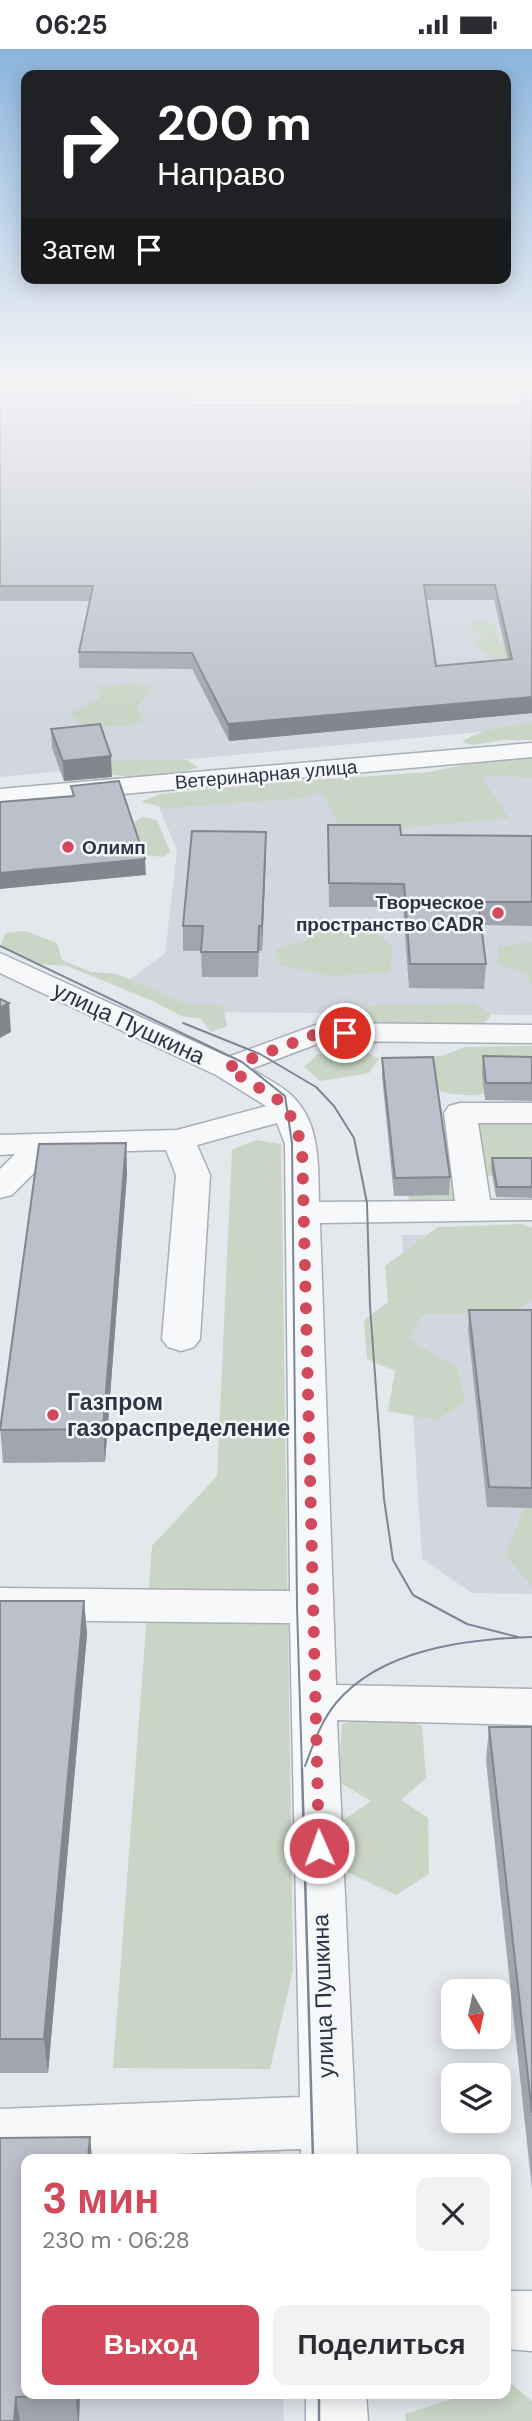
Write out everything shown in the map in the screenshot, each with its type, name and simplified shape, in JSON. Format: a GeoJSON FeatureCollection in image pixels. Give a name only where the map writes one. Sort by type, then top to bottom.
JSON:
{"type":"FeatureCollection","features":[{"type":"Feature","properties":{"kind":"street","name":"Ветеринарная улица"},"geometry":{"type":"LineString","coordinates":[[0,797],[532,750]]}},
{"type":"Feature","properties":{"kind":"street","name":"улица Пушкина"},"geometry":{"type":"LineString","coordinates":[[0,962],[227,1068],[276,1098],[288,1110],[302,1144],[314,1702],[328,2141]]}},
{"type":"Feature","properties":{"kind":"street"},"geometry":{"type":"LineString","coordinates":[[227,1068],[321,1032],[532,1034]]}},
{"type":"Feature","properties":{"kind":"street"},"geometry":{"type":"LineString","coordinates":[[0,1145],[178,1140],[288,1110]]}},
{"type":"Feature","properties":{"kind":"street"},"geometry":{"type":"LineString","coordinates":[[474,1211],[460,1113],[532,1113]]}},
{"type":"Feature","properties":{"kind":"street"},"geometry":{"type":"LineString","coordinates":[[178,1140],[193,1175],[181,1339]]}},
{"type":"Feature","properties":{"kind":"street"},"geometry":{"type":"LineString","coordinates":[[0,1188],[46,1143]]}},
{"type":"Feature","properties":{"kind":"street"},"geometry":{"type":"LineString","coordinates":[[303,1213],[532,1210]]}},
{"type":"Feature","properties":{"kind":"street"},"geometry":{"type":"LineString","coordinates":[[0,1604],[313,1607]]}},
{"type":"Feature","properties":{"kind":"street"},"geometry":{"type":"LineString","coordinates":[[314,1702],[532,1707]]}},
{"type":"Feature","properties":{"kind":"street"},"geometry":{"type":"LineString","coordinates":[[0,2135],[328,2141]]}},
{"type":"Feature","properties":{"kind":"street"},"geometry":{"type":"LineString","coordinates":[[511,2320],[532,2321]]}},
{"type":"Feature","properties":{"kind":"street"},"geometry":{"type":"LineString","coordinates":[[336,2399],[337,2421]]}},
{"type":"Feature","properties":{"kind":"shaded area"},"geometry":{"type":"Polygon","coordinates":[[[0,490],[532,490],[532,727],[0,777],[0,490]]]}},
{"type":"Feature","properties":{"kind":"shaded area"},"geometry":{"type":"Polygon","coordinates":[[[532,765],[532,1015],[197,1012],[124,983],[165,954],[177,850],[155,798],[532,765]]]}},
{"type":"Feature","properties":{"kind":"shaded area"},"geometry":{"type":"Polygon","coordinates":[[[532,1234],[532,1594],[472,1593],[422,1559],[402,1235],[532,1234]]]}},
{"type":"Feature","properties":{"kind":"shaded area"},"geometry":{"type":"Polygon","coordinates":[[[280,2136],[280,2154],[21,2154],[21,2399],[283,2399],[284,2421],[0,2421],[0,2150],[280,2136]]]}},
{"type":"Feature","properties":{"kind":"green space"},"geometry":{"type":"Polygon","coordinates":[[[481,620],[496,625],[499,644],[532,644],[525,657],[495,660],[476,644],[483,636],[469,626],[481,620]]]}},
{"type":"Feature","properties":{"kind":"green space"},"geometry":{"type":"Polygon","coordinates":[[[130,683],[152,688],[137,708],[144,721],[131,726],[86,727],[69,714],[101,698],[96,687],[130,683]]]}},
{"type":"Feature","properties":{"kind":"green space"},"geometry":{"type":"Polygon","coordinates":[[[532,723],[532,740],[503,740],[472,745],[462,742],[485,731],[532,723]]]}},
{"type":"Feature","properties":{"kind":"green space"},"geometry":{"type":"Polygon","coordinates":[[[532,756],[532,778],[489,775],[482,778],[509,818],[343,833],[322,793],[313,793],[302,798],[168,808],[141,802],[160,794],[429,772],[532,756]]]}},
{"type":"Feature","properties":{"kind":"green space"},"geometry":{"type":"Polygon","coordinates":[[[187,760],[198,767],[172,775],[131,777],[91,770],[112,761],[187,760]]]}},
{"type":"Feature","properties":{"kind":"green space"},"geometry":{"type":"Polygon","coordinates":[[[143,817],[157,820],[170,852],[163,857],[146,855],[133,823],[143,817]]]}},
{"type":"Feature","properties":{"kind":"green space"},"geometry":{"type":"Polygon","coordinates":[[[338,919],[371,927],[393,948],[390,972],[331,976],[280,965],[275,950],[307,940],[306,926],[338,919]]]}},
{"type":"Feature","properties":{"kind":"green space"},"geometry":{"type":"Polygon","coordinates":[[[25,931],[57,943],[62,960],[91,972],[117,974],[187,1004],[223,1005],[227,1026],[211,1032],[201,1019],[181,1016],[153,1001],[67,966],[37,964],[1,946],[5,933],[25,931]]]}},
{"type":"Feature","properties":{"kind":"green space"},"geometry":{"type":"Polygon","coordinates":[[[532,942],[532,986],[527,974],[499,964],[498,947],[532,942]]]}},
{"type":"Feature","properties":{"kind":"green space"},"geometry":{"type":"Polygon","coordinates":[[[475,1003],[491,1016],[477,1031],[399,1029],[370,1048],[359,1049],[379,1059],[369,1073],[320,1081],[304,1067],[318,1054],[355,1050],[320,1050],[310,1028],[354,1023],[370,1005],[475,1003]]]}},
{"type":"Feature","properties":{"kind":"green space"},"geometry":{"type":"Polygon","coordinates":[[[532,1046],[532,1069],[503,1087],[478,1095],[418,1086],[409,1072],[412,1057],[442,1056],[465,1047],[532,1046]]]}},
{"type":"Feature","properties":{"kind":"green space"},"geometry":{"type":"Polygon","coordinates":[[[517,1109],[532,1109],[532,1166],[523,1172],[481,1177],[488,1198],[411,1208],[407,1192],[423,1154],[450,1142],[472,1126],[517,1109]]]}},
{"type":"Feature","properties":{"kind":"green space"},"geometry":{"type":"Polygon","coordinates":[[[256,1140],[281,1144],[293,1970],[270,2069],[113,2068],[152,1546],[217,1476],[232,1150],[256,1140]]]}},
{"type":"Feature","properties":{"kind":"green space"},"geometry":{"type":"Polygon","coordinates":[[[521,1224],[532,1228],[532,1298],[516,1315],[423,1314],[409,1340],[458,1368],[465,1402],[436,1420],[388,1411],[395,1371],[367,1359],[364,1320],[388,1302],[385,1266],[438,1227],[521,1224]]]}},
{"type":"Feature","properties":{"kind":"green space"},"geometry":{"type":"Polygon","coordinates":[[[532,1490],[532,1586],[505,1555],[532,1490]]]}},
{"type":"Feature","properties":{"kind":"green space"},"geometry":{"type":"Polygon","coordinates":[[[386,1711],[422,1726],[426,1778],[401,1800],[428,1818],[429,1874],[396,1895],[347,1872],[339,1823],[371,1801],[339,1782],[342,1724],[386,1711]]]}},
{"type":"Feature","properties":{"kind":"green space"},"geometry":{"type":"Polygon","coordinates":[[[511,2384],[532,2401],[532,2421],[406,2421],[405,2414],[452,2399],[511,2399],[511,2384]]]}},
{"type":"Feature","properties":{"kind":"building"},"geometry":{"type":"Polygon","coordinates":[[[0,490],[532,490],[532,697],[228,724],[192,653],[79,652],[93,586],[0,586],[0,490]],[[424,585],[436,666],[512,659],[495,585],[424,585]]]}},
{"type":"Feature","properties":{"kind":"building"},"geometry":{"type":"Polygon","coordinates":[[[100,724],[111,756],[63,761],[51,729],[100,724]]]}},
{"type":"Feature","properties":{"kind":"building","name":"Олимп"},"geometry":{"type":"Polygon","coordinates":[[[119,781],[145,859],[0,873],[0,802],[74,796],[71,786],[119,781]]]}},
{"type":"Feature","properties":{"kind":"building"},"geometry":{"type":"Polygon","coordinates":[[[328,825],[400,825],[401,835],[532,836],[532,902],[478,902],[486,964],[410,964],[404,884],[329,883],[328,825]]]}},
{"type":"Feature","properties":{"kind":"building"},"geometry":{"type":"Polygon","coordinates":[[[192,831],[266,832],[262,926],[259,926],[258,952],[201,952],[203,926],[183,926],[192,831]]]}},
{"type":"Feature","properties":{"kind":"building"},"geometry":{"type":"Polygon","coordinates":[[[0,999],[9,1003],[0,1008],[0,999]]]}},
{"type":"Feature","properties":{"kind":"building"},"geometry":{"type":"Polygon","coordinates":[[[483,1056],[532,1057],[532,1083],[486,1083],[483,1056]]]}},
{"type":"Feature","properties":{"kind":"building"},"geometry":{"type":"Polygon","coordinates":[[[433,1057],[450,1177],[395,1178],[382,1058],[433,1057]]]}},
{"type":"Feature","properties":{"kind":"building"},"geometry":{"type":"Polygon","coordinates":[[[126,1143],[103,1429],[0,1430],[39,1144],[126,1143]]]}},
{"type":"Feature","properties":{"kind":"building"},"geometry":{"type":"Polygon","coordinates":[[[492,1158],[532,1158],[532,1187],[497,1187],[492,1158]]]}},
{"type":"Feature","properties":{"kind":"building"},"geometry":{"type":"Polygon","coordinates":[[[469,1310],[532,1310],[532,1488],[489,1487],[469,1310]]]}},
{"type":"Feature","properties":{"kind":"building"},"geometry":{"type":"Polygon","coordinates":[[[0,1601],[84,1601],[44,2039],[0,2039],[0,1601]]]}},
{"type":"Feature","properties":{"kind":"building"},"geometry":{"type":"Polygon","coordinates":[[[489,1727],[532,1727],[532,2113],[489,1727]]]}},
{"type":"Feature","properties":{"kind":"building"},"geometry":{"type":"Polygon","coordinates":[[[90,2137],[88,2154],[21,2154],[21,2397],[16,2397],[14,2421],[0,2421],[0,2138],[90,2137]]]}},
{"type":"Feature","properties":{"kind":"tram line"},"geometry":{"type":"LineString","coordinates":[[0,946],[242,1062],[285,1096],[292,1143],[297,1607],[302,1770]]}},
{"type":"Feature","properties":{"kind":"tram line"},"geometry":{"type":"LineString","coordinates":[[183,1023],[260,1054],[316,1087],[334,1106],[354,1138],[367,1203],[370,1306],[384,1499],[393,1560],[413,1595],[467,1624],[518,1637]]}},
{"type":"Feature","properties":{"kind":"tram line"},"geometry":{"type":"LineString","coordinates":[[305,1766],[318,1733],[336,1703],[376,1670],[401,1659],[453,1645],[532,1637]]}},
{"type":"Feature","properties":{"kind":"tram line"},"geometry":{"type":"LineString","coordinates":[[302,1769],[313,2154]]}},
{"type":"Feature","properties":{"kind":"tram line"},"geometry":{"type":"LineString","coordinates":[[319,2399],[319,2421]]}},
{"type":"Feature","properties":{"kind":"place","name":"Олимп"},"geometry":{"type":"Point","coordinates":[68,847]}},
{"type":"Feature","properties":{"kind":"place","name":"Творческое пространство CADR"},"geometry":{"type":"Point","coordinates":[498,913]}},
{"type":"Feature","properties":{"kind":"place","name":"Газпром газораспределение"},"geometry":{"type":"Point","coordinates":[53,1415]}},
{"type":"Feature","properties":{"kind":"route"},"geometry":{"type":"LineString","coordinates":[[319,1848],[302,1144],[288,1110],[276,1098],[227,1068],[321,1032],[345,1033]]}}]}
